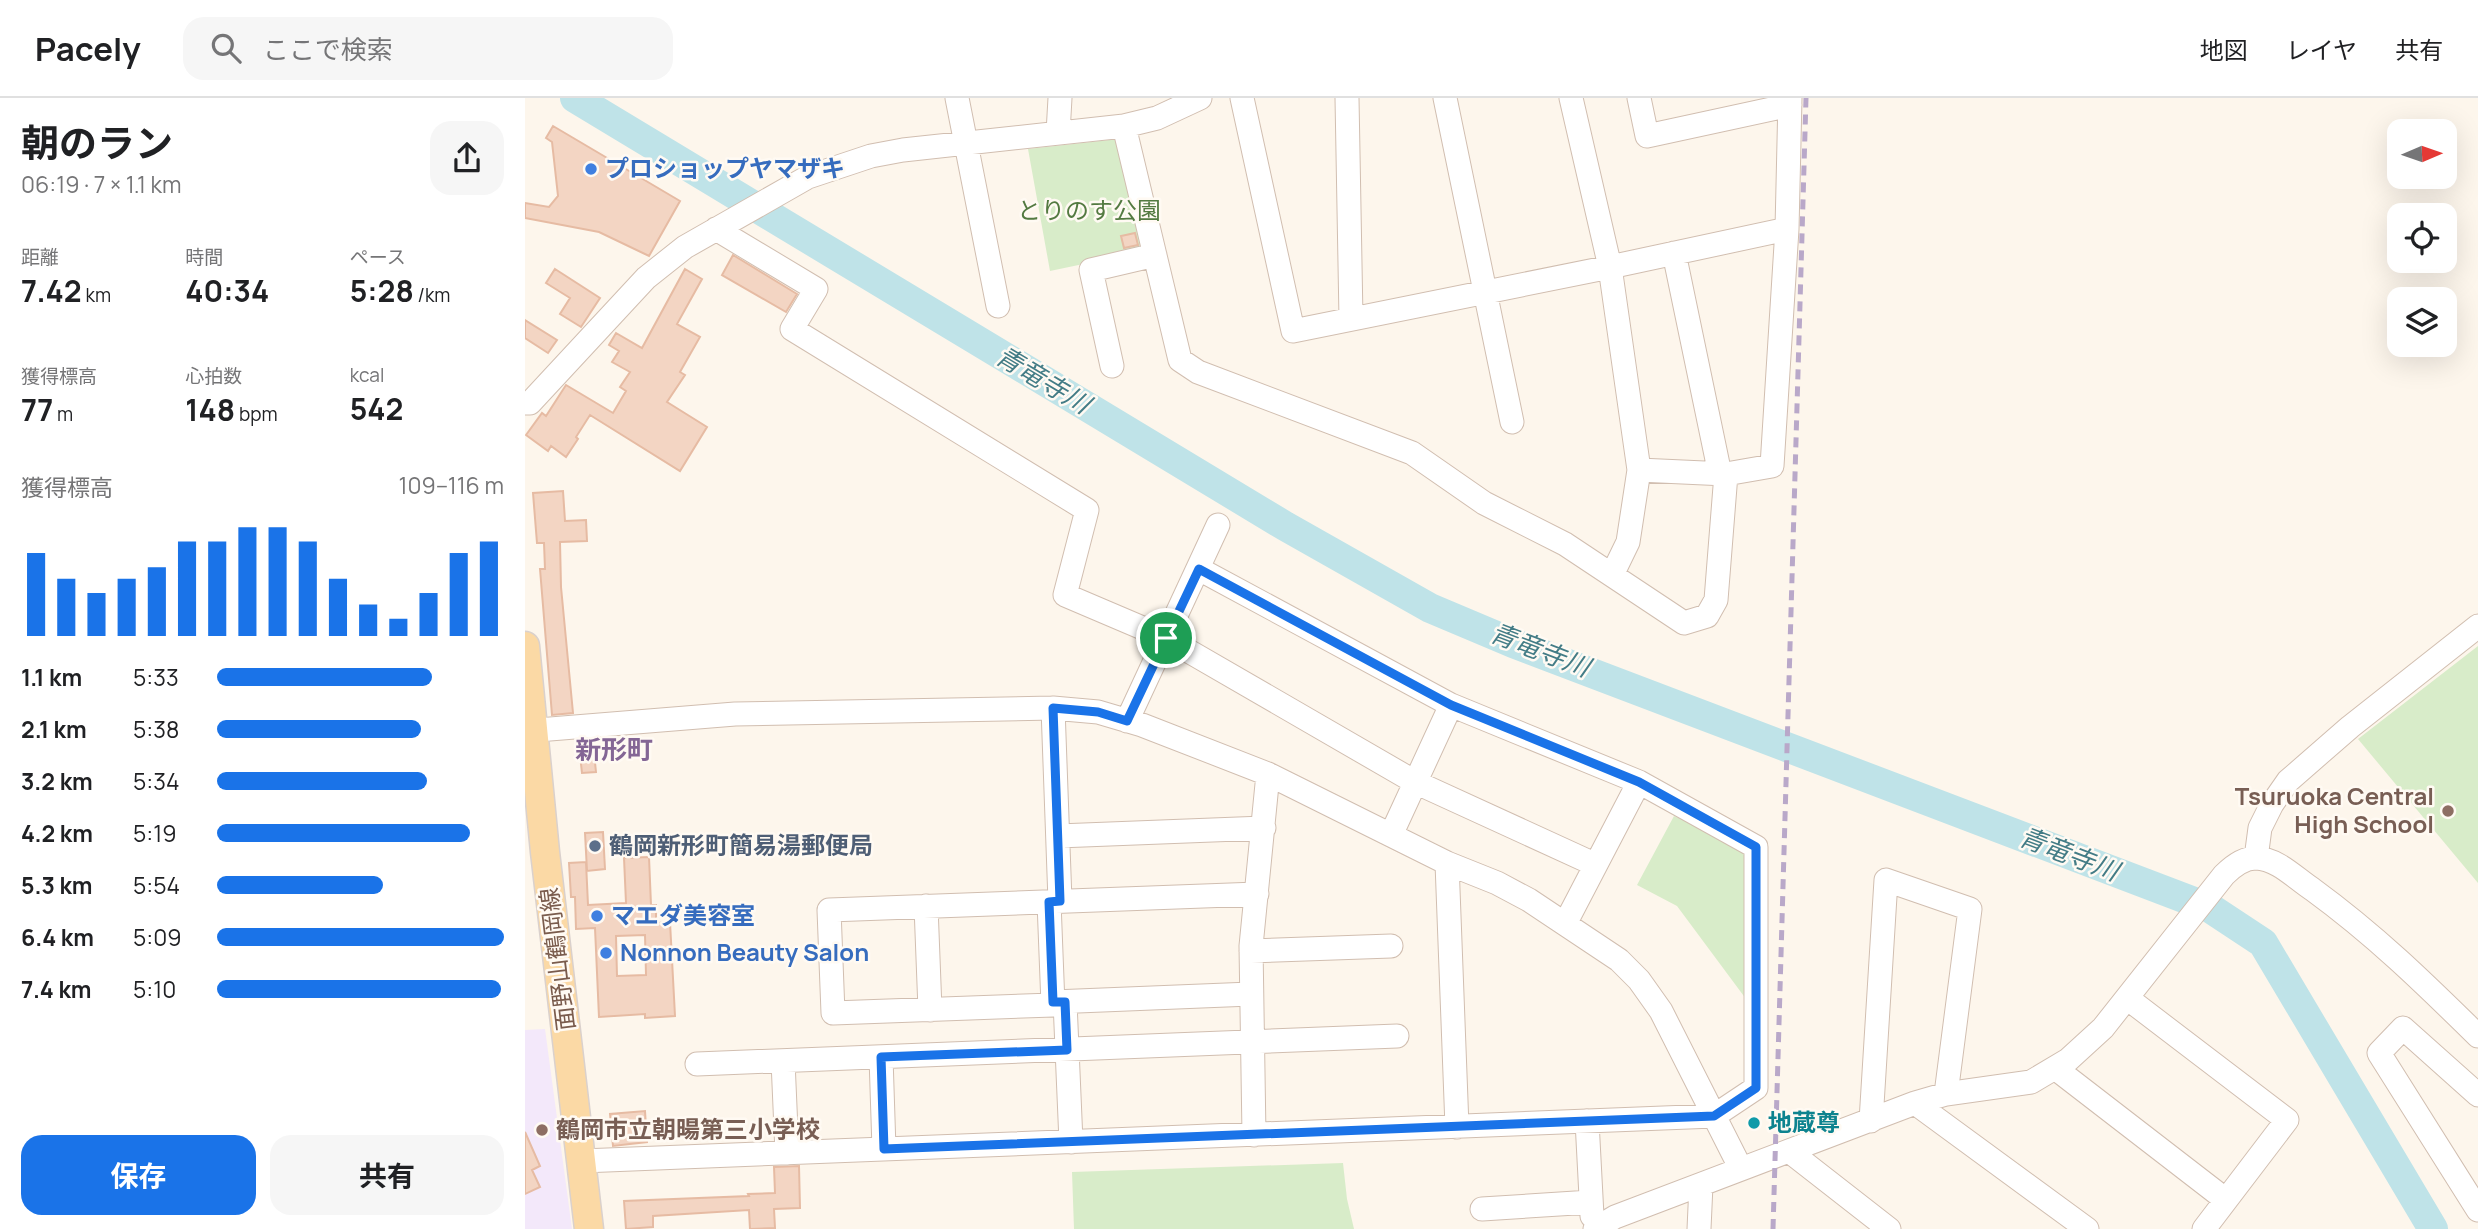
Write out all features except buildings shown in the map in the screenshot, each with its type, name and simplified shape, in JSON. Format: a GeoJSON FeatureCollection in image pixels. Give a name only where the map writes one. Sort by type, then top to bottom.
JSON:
{"type":"FeatureCollection","features":[{"type":"Feature","properties":{"kind":"main road","name":"面野山鶴岡線"},"geometry":{"type":"LineString","coordinates":[[525,646],[529,731],[589,1229]]}},
{"type":"Feature","properties":{"kind":"street"},"geometry":{"type":"LineString","coordinates":[[957,98],[997,306]]}},
{"type":"Feature","properties":{"kind":"street"},"geometry":{"type":"LineString","coordinates":[[1058,133],[1060,98]]}},
{"type":"Feature","properties":{"kind":"street"},"geometry":{"type":"LineString","coordinates":[[525,404],[530,403],[646,278],[685,247],[808,177],[871,156],[903,150],[1124,126],[1157,118],[1201,98]]}},
{"type":"Feature","properties":{"kind":"street"},"geometry":{"type":"LineString","coordinates":[[1242,98],[1293,331],[1787,229]]}},
{"type":"Feature","properties":{"kind":"street"},"geometry":{"type":"LineString","coordinates":[[1347,98],[1351,319]]}},
{"type":"Feature","properties":{"kind":"street"},"geometry":{"type":"LineString","coordinates":[[1444,98],[1511,422]]}},
{"type":"Feature","properties":{"kind":"street"},"geometry":{"type":"LineString","coordinates":[[1571,98],[1610,267],[1639,470],[1628,542],[1612,575]]}},
{"type":"Feature","properties":{"kind":"street"},"geometry":{"type":"LineString","coordinates":[[1639,98],[1647,136],[1790,102],[1787,229],[1772,466],[1723,474],[1639,470]]}},
{"type":"Feature","properties":{"kind":"street"},"geometry":{"type":"LineString","coordinates":[[1124,126],[1180,360],[1198,372],[1412,453],[1484,503],[1565,544],[1684,623],[1707,616],[1716,600],[1723,474],[1674,253]]}},
{"type":"Feature","properties":{"kind":"street"},"geometry":{"type":"LineString","coordinates":[[727,223],[815,289],[792,329],[1087,510],[1065,595],[1166,638],[1415,782],[1594,864]]}},
{"type":"Feature","properties":{"kind":"street"},"geometry":{"type":"LineString","coordinates":[[1112,366],[1091,270],[1155,255]]}},
{"type":"Feature","properties":{"kind":"street"},"geometry":{"type":"LineString","coordinates":[[1127,721],[1218,525]]}},
{"type":"Feature","properties":{"kind":"street"},"geometry":{"type":"LineString","coordinates":[[582,1161],[1714,1116],[1756,1088],[1756,847],[1639,782],[1451,705],[1199,569]]}},
{"type":"Feature","properties":{"kind":"street"},"geometry":{"type":"LineString","coordinates":[[2256,858],[2260,828],[2288,781],[2350,727],[2478,626]]}},
{"type":"Feature","properties":{"kind":"street"},"geometry":{"type":"LineString","coordinates":[[1391,835],[1451,705]]}},
{"type":"Feature","properties":{"kind":"street"},"geometry":{"type":"LineString","coordinates":[[1053,708],[1058,836],[1055,901],[1059,1002],[1067,1050],[1071,1142]]}},
{"type":"Feature","properties":{"kind":"street"},"geometry":{"type":"LineString","coordinates":[[529,731],[735,714],[1053,708],[1098,712],[1127,721],[1268,774],[1447,863],[1497,883],[1529,900],[1619,960],[1639,980],[1661,1011],[1741,1169]]}},
{"type":"Feature","properties":{"kind":"street"},"geometry":{"type":"LineString","coordinates":[[1254,1135],[1251,951],[1268,774]]}},
{"type":"Feature","properties":{"kind":"street"},"geometry":{"type":"LineString","coordinates":[[1565,924],[1639,782]]}},
{"type":"Feature","properties":{"kind":"street"},"geometry":{"type":"LineString","coordinates":[[1058,836],[1264,828]]}},
{"type":"Feature","properties":{"kind":"street"},"geometry":{"type":"LineString","coordinates":[[1587,1121],[1594,1229],[1615,1217],[1915,1103],[1946,1094],[2031,1082],[2068,1060],[2103,1028],[2234,865],[2256,858],[2276,863],[2359,924],[2404,962],[2478,1036]]}},
{"type":"Feature","properties":{"kind":"street"},"geometry":{"type":"LineString","coordinates":[[1447,863],[1457,1127]]}},
{"type":"Feature","properties":{"kind":"street"},"geometry":{"type":"LineString","coordinates":[[1871,1121],[1886,880],[1970,909],[1946,1094]]}},
{"type":"Feature","properties":{"kind":"street"},"geometry":{"type":"LineString","coordinates":[[1251,994],[833,1013],[829,910],[1257,894]]}},
{"type":"Feature","properties":{"kind":"street"},"geometry":{"type":"LineString","coordinates":[[926,906],[930,1010]]}},
{"type":"Feature","properties":{"kind":"street"},"geometry":{"type":"LineString","coordinates":[[1251,951],[1391,946]]}},
{"type":"Feature","properties":{"kind":"street"},"geometry":{"type":"LineString","coordinates":[[2127,998],[2287,1119],[2204,1229]]}},
{"type":"Feature","properties":{"kind":"street"},"geometry":{"type":"LineString","coordinates":[[2478,1095],[2403,1028],[2379,1053],[2478,1210]]}},
{"type":"Feature","properties":{"kind":"street"},"geometry":{"type":"LineString","coordinates":[[697,1064],[1397,1036]]}},
{"type":"Feature","properties":{"kind":"street"},"geometry":{"type":"LineString","coordinates":[[881,1057],[884,1149]]}},
{"type":"Feature","properties":{"kind":"street"},"geometry":{"type":"LineString","coordinates":[[783,1061],[787,1153]]}},
{"type":"Feature","properties":{"kind":"street"},"geometry":{"type":"LineString","coordinates":[[2055,1068],[2226,1200]]}},
{"type":"Feature","properties":{"kind":"street"},"geometry":{"type":"LineString","coordinates":[[1915,1103],[2087,1229]]}},
{"type":"Feature","properties":{"kind":"street"},"geometry":{"type":"LineString","coordinates":[[1789,1151],[1889,1229]]}},
{"type":"Feature","properties":{"kind":"street"},"geometry":{"type":"LineString","coordinates":[[1699,1229],[1701,1185]]}},
{"type":"Feature","properties":{"kind":"street"},"geometry":{"type":"LineString","coordinates":[[1482,1209],[1591,1202]]}},
{"type":"Feature","properties":{"kind":"shaded area","name":"鶴岡市立朝暘第三小学校"},"geometry":{"type":"Polygon","coordinates":[[[545,1029],[572,1229],[525,1229],[525,1030],[545,1029]]]}},
{"type":"Feature","properties":{"kind":"green space","name":"とりのす公園"},"geometry":{"type":"Polygon","coordinates":[[[1118,139],[1144,246],[1131,254],[1050,271],[1028,149],[1118,139]]]}},
{"type":"Feature","properties":{"kind":"green space","name":"Tsuruoka Central High School"},"geometry":{"type":"Polygon","coordinates":[[[2478,646],[2478,883],[2358,739],[2478,646]]]}},
{"type":"Feature","properties":{"kind":"green space"},"geometry":{"type":"Polygon","coordinates":[[[1674,816],[1750,851],[1749,1003],[1677,906],[1637,885],[1674,816]]]}},
{"type":"Feature","properties":{"kind":"green space"},"geometry":{"type":"Polygon","coordinates":[[[1343,1163],[1354,1229],[1074,1229],[1072,1172],[1343,1163]]]}},
{"type":"Feature","properties":{"kind":"waterway","name":"青竜寺川"},"geometry":{"type":"LineString","coordinates":[[575,98],[1285,526],[1430,608],[1513,643],[2210,908],[2263,943],[2433,1229]]}},
{"type":"Feature","properties":{"kind":"railway"},"geometry":{"type":"LineString","coordinates":[[1773,1229],[1806,98]]}},
{"type":"Feature","properties":{"kind":"place","name":"プロショップヤマザキ"},"geometry":{"type":"Point","coordinates":[591,169]}},
{"type":"Feature","properties":{"kind":"place","name":"Tsuruoka Central High School"},"geometry":{"type":"Point","coordinates":[2448,811]}},
{"type":"Feature","properties":{"kind":"place","name":"鶴岡新形町簡易湯郵便局"},"geometry":{"type":"Point","coordinates":[595,846]}},
{"type":"Feature","properties":{"kind":"place","name":"マエダ美容室"},"geometry":{"type":"Point","coordinates":[597,916]}},
{"type":"Feature","properties":{"kind":"place","name":"Nonnon Beauty Salon"},"geometry":{"type":"Point","coordinates":[606,953]}},
{"type":"Feature","properties":{"kind":"place","name":"地蔵尊"},"geometry":{"type":"Point","coordinates":[1754,1123]}},
{"type":"Feature","properties":{"kind":"place","name":"鶴岡市立朝暘第三小学校"},"geometry":{"type":"Point","coordinates":[542,1130]}},
{"type":"Feature","properties":{"kind":"district","name":"新形町"},"geometry":{"type":"Point","coordinates":[614,750]}},
{"type":"Feature","properties":{"kind":"route"},"geometry":{"type":"LineString","coordinates":[[1199,569],[1451,705],[1639,782],[1756,847],[1756,1088],[1714,1116],[884,1149],[881,1057],[1067,1050],[1065,1002],[1053,1002],[1049,902],[1060,901],[1053,708],[1098,712],[1127,721],[1166,638],[1199,569]]}}]}
